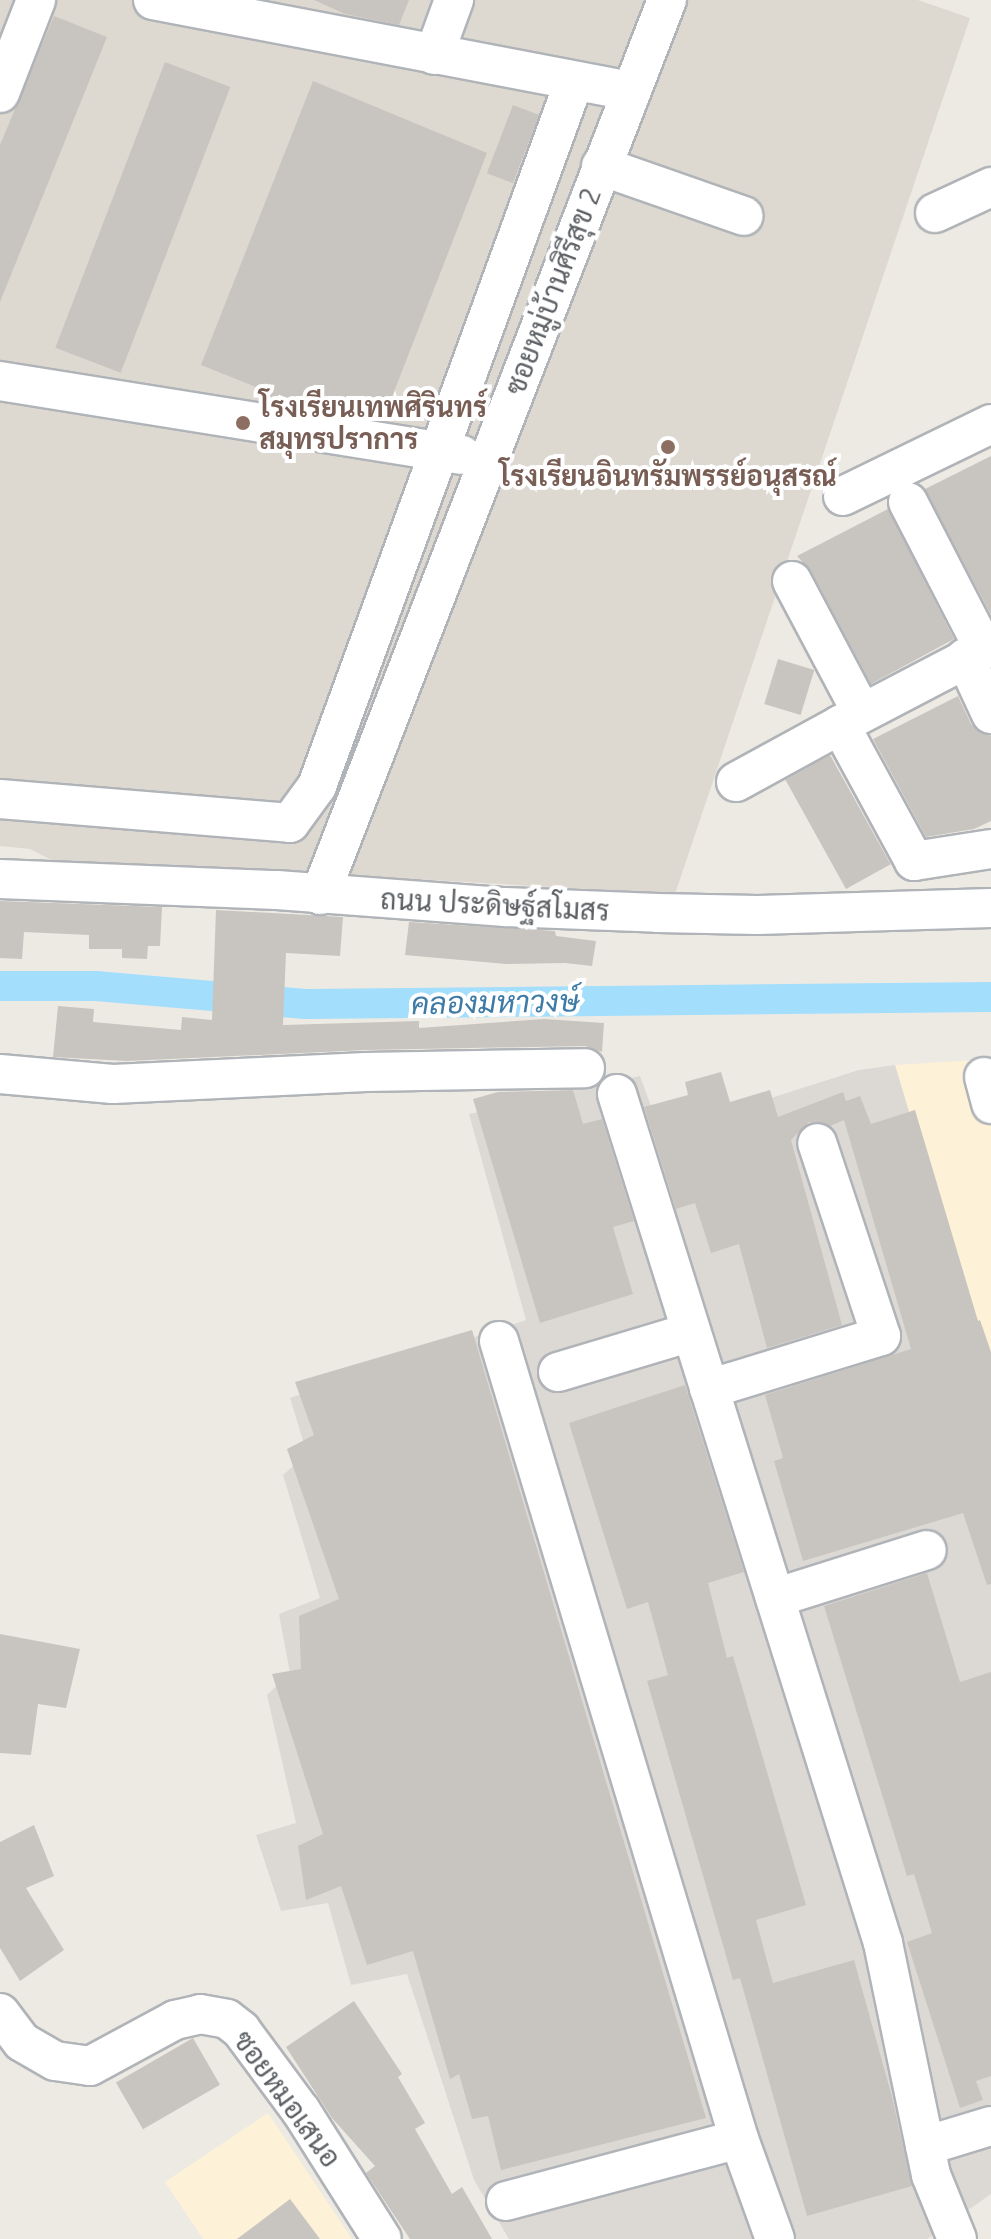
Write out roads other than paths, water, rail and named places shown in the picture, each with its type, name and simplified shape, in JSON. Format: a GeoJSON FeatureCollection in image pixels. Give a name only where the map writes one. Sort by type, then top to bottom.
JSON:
{"type":"FeatureCollection","features":[{"type":"Feature","properties":{"kind":"street"},"geometry":{"type":"LineString","coordinates":[[0,93],[36,0]]}},
{"type":"Feature","properties":{"kind":"street"},"geometry":{"type":"LineString","coordinates":[[153,0],[631,91]]}},
{"type":"Feature","properties":{"kind":"street"},"geometry":{"type":"LineString","coordinates":[[434,55],[454,0]]}},
{"type":"Feature","properties":{"kind":"street","name":"ซอยหมู่บ้านศิรีสุข 2"},"geometry":{"type":"LineString","coordinates":[[320,895],[667,0]]}},
{"type":"Feature","properties":{"kind":"street"},"geometry":{"type":"LineString","coordinates":[[0,799],[290,823],[317,786],[574,82]]}},
{"type":"Feature","properties":{"kind":"street"},"geometry":{"type":"LineString","coordinates":[[601,166],[744,216]]}},
{"type":"Feature","properties":{"kind":"street"},"geometry":{"type":"LineString","coordinates":[[935,213],[991,187]]}},
{"type":"Feature","properties":{"kind":"street"},"geometry":{"type":"LineString","coordinates":[[0,381],[489,459]]}},
{"type":"Feature","properties":{"kind":"street"},"geometry":{"type":"LineString","coordinates":[[843,496],[991,424]]}},
{"type":"Feature","properties":{"kind":"street"},"geometry":{"type":"LineString","coordinates":[[908,502],[980,651],[991,714]]}},
{"type":"Feature","properties":{"kind":"street"},"geometry":{"type":"LineString","coordinates":[[792,581],[914,861],[991,849]]}},
{"type":"Feature","properties":{"kind":"street"},"geometry":{"type":"LineString","coordinates":[[736,782],[980,651]]}},
{"type":"Feature","properties":{"kind":"street","name":"ถนน ประดิษฐ์สโมสร"},"geometry":{"type":"LineString","coordinates":[[0,879],[505,907],[700,914],[991,908]]}},
{"type":"Feature","properties":{"kind":"street"},"geometry":{"type":"LineString","coordinates":[[0,1074],[113,1084],[366,1072],[585,1068]]}},
{"type":"Feature","properties":{"kind":"street"},"geometry":{"type":"LineString","coordinates":[[617,1094],[883,1943],[925,2146],[943,2210],[957,2239]]}},
{"type":"Feature","properties":{"kind":"street"},"geometry":{"type":"LineString","coordinates":[[709,1389],[881,1336],[817,1143]]}},
{"type":"Feature","properties":{"kind":"street"},"geometry":{"type":"LineString","coordinates":[[558,1372],[691,1332]]}},
{"type":"Feature","properties":{"kind":"street"},"geometry":{"type":"LineString","coordinates":[[499,1341],[739,2139],[775,2239]]}},
{"type":"Feature","properties":{"kind":"street"},"geometry":{"type":"LineString","coordinates":[[775,1598],[927,1550]]}},
{"type":"Feature","properties":{"kind":"street","name":"ซอยหมอเสนอ"},"geometry":{"type":"LineString","coordinates":[[0,2013],[22,2042],[55,2061],[90,2066],[175,2020],[200,2014],[227,2019],[241,2030],[301,2111],[382,2239]]}},
{"type":"Feature","properties":{"kind":"street"},"geometry":{"type":"LineString","coordinates":[[925,2146],[991,2126]]}},
{"type":"Feature","properties":{"kind":"street"},"geometry":{"type":"LineString","coordinates":[[506,2201],[739,2139]]}},
{"type":"Feature","properties":{"kind":"waterway","name":"คลองมหาวงษ์"},"geometry":{"type":"LineString","coordinates":[[0,986],[96,986],[305,1004],[991,997]]}},
{"type":"Feature","properties":{"kind":"place","name":"โรงเรียนเทพศิรินทร์ สมุทรปราการ"},"geometry":{"type":"Point","coordinates":[243,423]}},
{"type":"Feature","properties":{"kind":"place","name":"โรงเรียนอินทรัมพรรย์อนุสรณ์"},"geometry":{"type":"Point","coordinates":[668,447]}}]}
